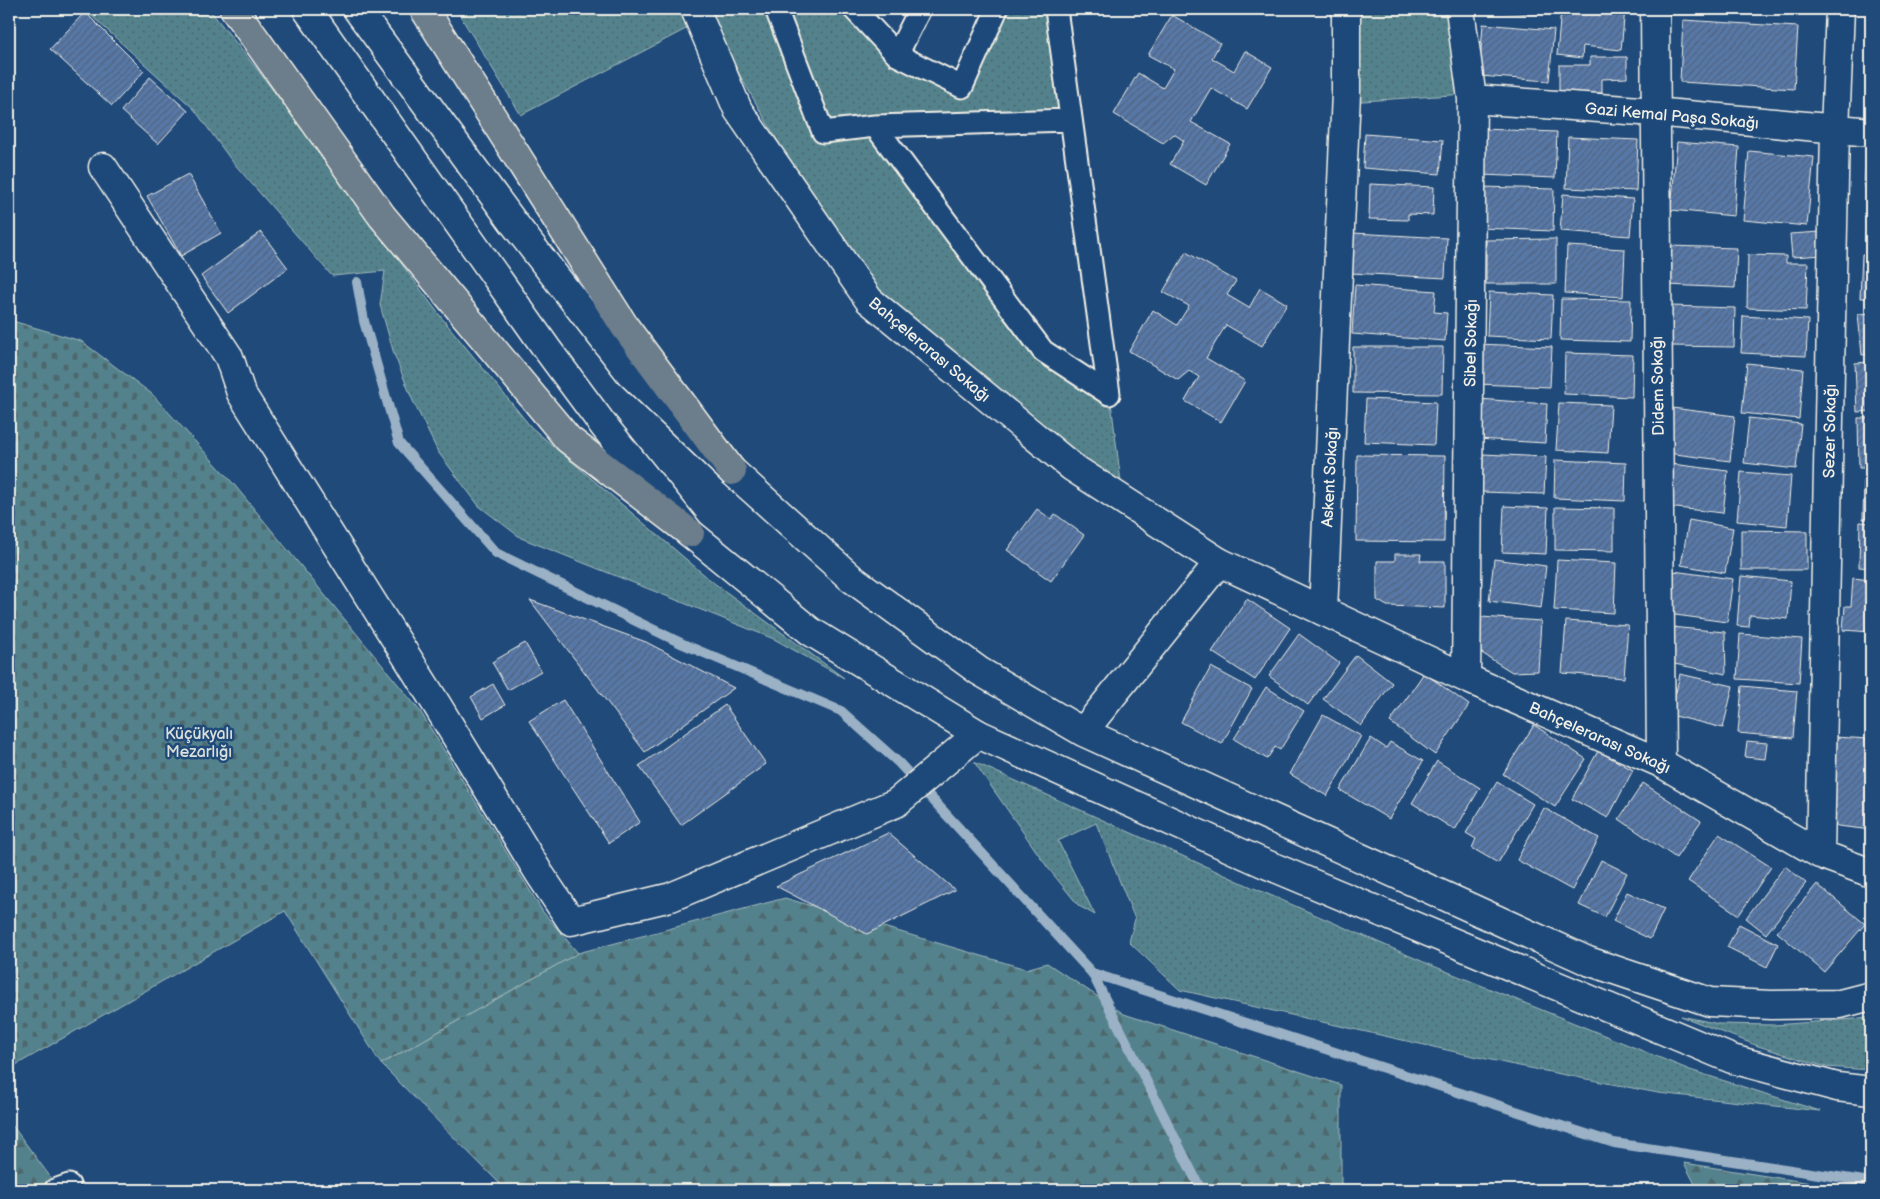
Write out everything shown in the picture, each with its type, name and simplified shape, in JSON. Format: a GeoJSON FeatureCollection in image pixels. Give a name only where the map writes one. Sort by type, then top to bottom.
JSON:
{"type":"FeatureCollection","features":[{"type":"Feature","properties":{"kind":"highway"},"geometry":{"type":"LineString","coordinates":[[234,9],[382,216],[568,439],[690,533]]}},
{"type":"Feature","properties":{"kind":"highway"},"geometry":{"type":"LineString","coordinates":[[424,9],[625,327],[732,471]]}},
{"type":"Feature","properties":{"kind":"street"},"geometry":{"type":"LineString","coordinates":[[307,9],[547,349],[604,426],[690,533],[810,631],[978,734],[1261,862],[1732,1059],[1837,1087],[1871,1091]]}},
{"type":"Feature","properties":{"kind":"street"},"geometry":{"type":"LineString","coordinates":[[357,9],[512,222],[630,373],[732,471],[851,578],[979,671],[1083,732],[1588,961],[1710,1002],[1771,1005],[1840,1004],[1871,996]]}},
{"type":"Feature","properties":{"kind":"street","name":"Bahçelerarası Sokağı"},"geometry":{"type":"LineString","coordinates":[[695,9],[738,110],[869,300],[1072,467],[1219,562]]}},
{"type":"Feature","properties":{"kind":"street","name":"Askent Sokağı"},"geometry":{"type":"LineString","coordinates":[[1323,612],[1346,93],[1346,9]]}},
{"type":"Feature","properties":{"kind":"street","name":"Sibel Sokağı"},"geometry":{"type":"LineString","coordinates":[[1460,9],[1472,99],[1466,678]]}},
{"type":"Feature","properties":{"kind":"street","name":"Didem Sokağı"},"geometry":{"type":"LineString","coordinates":[[1655,9],[1661,763]]}},
{"type":"Feature","properties":{"kind":"street","name":"Sezer Sokağı"},"geometry":{"type":"LineString","coordinates":[[1820,854],[1834,130],[1840,9]]}},
{"type":"Feature","properties":{"kind":"street","name":"Gazi Kemal Paşa Sokağı"},"geometry":{"type":"LineString","coordinates":[[1472,99],[1655,112],[1871,132]]}},
{"type":"Feature","properties":{"kind":"street"},"geometry":{"type":"LineString","coordinates":[[103,166],[229,357],[241,393],[437,704],[538,873],[571,921],[672,896],[896,803],[978,734]]}},
{"type":"Feature","properties":{"kind":"street"},"geometry":{"type":"LineString","coordinates":[[1083,732],[1219,562],[1323,612]]}},
{"type":"Feature","properties":{"kind":"street","name":"Bahçelerarası Sokağı"},"geometry":{"type":"LineString","coordinates":[[1323,612],[1466,678],[1661,763],[1820,854],[1871,873]]}},
{"type":"Feature","properties":{"kind":"lane"},"geometry":{"type":"LineString","coordinates":[[776,9],[823,132],[875,126],[1071,120]]}},
{"type":"Feature","properties":{"kind":"lane"},"geometry":{"type":"LineString","coordinates":[[854,9],[896,55],[962,87],[997,9]]}},
{"type":"Feature","properties":{"kind":"lane"},"geometry":{"type":"LineString","coordinates":[[896,55],[920,9]]}},
{"type":"Feature","properties":{"kind":"lane"},"geometry":{"type":"LineString","coordinates":[[875,126],[1043,351],[1109,394],[1056,9]]}},
{"type":"Feature","properties":{"kind":"green space"},"geometry":{"type":"Polygon","coordinates":[[[84,9],[209,9],[260,73],[441,317],[531,427],[714,583],[844,678],[774,639],[521,538],[479,506],[438,452],[413,401],[394,354],[380,305],[385,271],[332,276],[231,160],[194,109],[84,9]]]}},
{"type":"Feature","properties":{"kind":"green space"},"geometry":{"type":"Polygon","coordinates":[[[456,9],[702,9],[707,17],[724,9],[854,9],[897,55],[960,85],[996,9],[1051,9],[1060,111],[875,126],[1043,351],[1110,394],[1124,506],[869,300],[707,18],[521,115],[456,9]]]}},
{"type":"Feature","properties":{"kind":"green space"},"geometry":{"type":"Polygon","coordinates":[[[1346,9],[1460,9],[1466,94],[1348,102],[1346,9]]]}},
{"type":"Feature","properties":{"kind":"green space","name":"Küçükyalı Mezarlığı"},"geometry":{"type":"Polygon","coordinates":[[[9,320],[81,341],[152,394],[232,482],[420,711],[543,912],[578,953],[381,1064],[285,911],[9,1069],[9,320]]]}},
{"type":"Feature","properties":{"kind":"green space"},"geometry":{"type":"Polygon","coordinates":[[[974,762],[1426,963],[1690,1070],[1820,1111],[1658,1093],[1509,1064],[1180,990],[1129,942],[1135,919],[1096,823],[1058,841],[1095,915],[1079,906],[1048,868],[974,762]]]}},
{"type":"Feature","properties":{"kind":"green space"},"geometry":{"type":"Polygon","coordinates":[[[785,898],[1026,969],[1047,963],[1124,1014],[1341,1085],[1341,1190],[506,1190],[381,1064],[578,953],[785,898]]]}},
{"type":"Feature","properties":{"kind":"green space"},"geometry":{"type":"Polygon","coordinates":[[[1681,1016],[1719,1024],[1774,1025],[1871,1016],[1871,1070],[1826,1067],[1758,1046],[1681,1016]]]}},
{"type":"Feature","properties":{"kind":"green space"},"geometry":{"type":"Polygon","coordinates":[[[9,1121],[60,1190],[9,1190],[9,1121]]]}},
{"type":"Feature","properties":{"kind":"green space"},"geometry":{"type":"Polygon","coordinates":[[[1684,1163],[1855,1190],[1698,1190],[1684,1163]]]}},
{"type":"Feature","properties":{"kind":"building"},"geometry":{"type":"Polygon","coordinates":[[[1465,9],[1540,9],[1539,14],[1465,9]]]}},
{"type":"Feature","properties":{"kind":"building"},"geometry":{"type":"Polygon","coordinates":[[[1561,9],[1625,9],[1621,50],[1583,46],[1582,58],[1557,55],[1561,9]]]}},
{"type":"Feature","properties":{"kind":"building"},"geometry":{"type":"Polygon","coordinates":[[[85,12],[144,71],[112,106],[50,49],[85,12]]]}},
{"type":"Feature","properties":{"kind":"building"},"geometry":{"type":"Polygon","coordinates":[[[1172,15],[1220,43],[1212,58],[1234,71],[1245,51],[1272,67],[1247,109],[1211,88],[1191,122],[1230,144],[1206,185],[1170,164],[1184,141],[1174,134],[1163,143],[1114,114],[1138,73],[1163,88],[1174,69],[1148,55],[1172,15]]]}},
{"type":"Feature","properties":{"kind":"building"},"geometry":{"type":"Polygon","coordinates":[[[1683,20],[1798,27],[1794,89],[1680,82],[1683,20]]]}},
{"type":"Feature","properties":{"kind":"building"},"geometry":{"type":"Polygon","coordinates":[[[1483,24],[1554,30],[1549,81],[1479,76],[1483,24]]]}},
{"type":"Feature","properties":{"kind":"building"},"geometry":{"type":"Polygon","coordinates":[[[1590,57],[1627,57],[1627,78],[1602,79],[1602,93],[1559,93],[1559,65],[1590,65],[1590,57]]]}},
{"type":"Feature","properties":{"kind":"building"},"geometry":{"type":"Polygon","coordinates":[[[150,77],[188,111],[158,144],[121,111],[150,77]]]}},
{"type":"Feature","properties":{"kind":"building"},"geometry":{"type":"Polygon","coordinates":[[[1483,129],[1557,132],[1555,178],[1481,175],[1483,129]]]}},
{"type":"Feature","properties":{"kind":"building"},"geometry":{"type":"Polygon","coordinates":[[[1365,134],[1443,140],[1440,174],[1363,168],[1365,134]]]}},
{"type":"Feature","properties":{"kind":"building"},"geometry":{"type":"Polygon","coordinates":[[[1568,137],[1638,140],[1636,191],[1566,188],[1568,137]]]}},
{"type":"Feature","properties":{"kind":"building"},"geometry":{"type":"Polygon","coordinates":[[[1677,142],[1739,147],[1734,216],[1671,210],[1677,142]]]}},
{"type":"Feature","properties":{"kind":"building"},"geometry":{"type":"Polygon","coordinates":[[[1867,146],[1871,146],[1871,187],[1864,186],[1867,146]]]}},
{"type":"Feature","properties":{"kind":"building"},"geometry":{"type":"Polygon","coordinates":[[[1749,151],[1814,157],[1807,226],[1743,220],[1749,151]]]}},
{"type":"Feature","properties":{"kind":"building"},"geometry":{"type":"Polygon","coordinates":[[[188,174],[221,233],[181,256],[147,196],[188,174]]]}},
{"type":"Feature","properties":{"kind":"building"},"geometry":{"type":"Polygon","coordinates":[[[1370,184],[1434,187],[1433,215],[1408,214],[1408,220],[1369,219],[1370,184]]]}},
{"type":"Feature","properties":{"kind":"building"},"geometry":{"type":"Polygon","coordinates":[[[1481,187],[1554,189],[1553,231],[1480,228],[1481,187]]]}},
{"type":"Feature","properties":{"kind":"building"},"geometry":{"type":"Polygon","coordinates":[[[1563,194],[1633,199],[1630,236],[1560,231],[1563,194]]]}},
{"type":"Feature","properties":{"kind":"building"},"geometry":{"type":"Polygon","coordinates":[[[1867,201],[1871,201],[1871,242],[1865,241],[1867,201]]]}},
{"type":"Feature","properties":{"kind":"building"},"geometry":{"type":"Polygon","coordinates":[[[261,232],[288,268],[228,313],[201,276],[261,232]]]}},
{"type":"Feature","properties":{"kind":"building"},"geometry":{"type":"Polygon","coordinates":[[[1821,232],[1824,255],[1792,257],[1790,234],[1821,232]]]}},
{"type":"Feature","properties":{"kind":"building"},"geometry":{"type":"Polygon","coordinates":[[[1353,233],[1447,238],[1445,278],[1351,273],[1353,233]]]}},
{"type":"Feature","properties":{"kind":"building"},"geometry":{"type":"Polygon","coordinates":[[[1556,239],[1556,284],[1486,284],[1486,240],[1556,239]]]}},
{"type":"Feature","properties":{"kind":"building"},"geometry":{"type":"Polygon","coordinates":[[[1567,246],[1625,249],[1623,297],[1565,293],[1567,246]]]}},
{"type":"Feature","properties":{"kind":"building"},"geometry":{"type":"Polygon","coordinates":[[[1669,246],[1737,248],[1735,288],[1667,285],[1669,246]]]}},
{"type":"Feature","properties":{"kind":"building"},"geometry":{"type":"Polygon","coordinates":[[[1186,252],[1236,281],[1227,295],[1249,308],[1260,288],[1287,304],[1262,346],[1226,325],[1206,358],[1245,381],[1221,422],[1185,401],[1199,377],[1189,371],[1178,380],[1129,351],[1153,310],[1177,325],[1189,306],[1163,292],[1186,252]]]}},
{"type":"Feature","properties":{"kind":"building"},"geometry":{"type":"Polygon","coordinates":[[[1862,254],[1871,254],[1871,298],[1860,298],[1862,254]]]}},
{"type":"Feature","properties":{"kind":"building"},"geometry":{"type":"Polygon","coordinates":[[[1748,255],[1786,256],[1786,263],[1808,263],[1806,310],[1747,308],[1748,255]]]}},
{"type":"Feature","properties":{"kind":"building"},"geometry":{"type":"Polygon","coordinates":[[[1355,285],[1436,291],[1434,312],[1447,313],[1445,341],[1352,334],[1355,285]]]}},
{"type":"Feature","properties":{"kind":"building"},"geometry":{"type":"Polygon","coordinates":[[[1489,292],[1553,295],[1551,339],[1487,336],[1489,292]]]}},
{"type":"Feature","properties":{"kind":"building"},"geometry":{"type":"Polygon","coordinates":[[[1561,299],[1631,300],[1630,342],[1560,340],[1561,299]]]}},
{"type":"Feature","properties":{"kind":"building"},"geometry":{"type":"Polygon","coordinates":[[[1671,306],[1735,308],[1734,347],[1670,346],[1671,306]]]}},
{"type":"Feature","properties":{"kind":"building"},"geometry":{"type":"Polygon","coordinates":[[[1871,313],[1871,354],[1862,355],[1858,314],[1871,313]]]}},
{"type":"Feature","properties":{"kind":"building"},"geometry":{"type":"Polygon","coordinates":[[[1743,316],[1808,320],[1806,356],[1741,353],[1743,316]]]}},
{"type":"Feature","properties":{"kind":"building"},"geometry":{"type":"Polygon","coordinates":[[[1478,344],[1552,347],[1550,387],[1476,384],[1478,344]]]}},
{"type":"Feature","properties":{"kind":"building"},"geometry":{"type":"Polygon","coordinates":[[[1353,347],[1443,347],[1442,394],[1353,393],[1353,347]]]}},
{"type":"Feature","properties":{"kind":"building"},"geometry":{"type":"Polygon","coordinates":[[[1565,353],[1633,355],[1632,397],[1564,394],[1565,353]]]}},
{"type":"Feature","properties":{"kind":"building"},"geometry":{"type":"Polygon","coordinates":[[[1871,362],[1871,411],[1857,412],[1855,363],[1871,362]]]}},
{"type":"Feature","properties":{"kind":"building"},"geometry":{"type":"Polygon","coordinates":[[[1747,363],[1803,369],[1799,419],[1742,413],[1747,363]]]}},
{"type":"Feature","properties":{"kind":"building"},"geometry":{"type":"Polygon","coordinates":[[[1366,399],[1436,402],[1434,445],[1364,442],[1366,399]]]}},
{"type":"Feature","properties":{"kind":"building"},"geometry":{"type":"Polygon","coordinates":[[[1479,399],[1547,404],[1545,443],[1477,439],[1479,399]]]}},
{"type":"Feature","properties":{"kind":"building"},"geometry":{"type":"Polygon","coordinates":[[[1559,403],[1611,405],[1608,453],[1556,450],[1559,403]]]}},
{"type":"Feature","properties":{"kind":"building"},"geometry":{"type":"Polygon","coordinates":[[[1672,408],[1735,416],[1730,461],[1667,453],[1672,408]]]}},
{"type":"Feature","properties":{"kind":"building"},"geometry":{"type":"Polygon","coordinates":[[[1749,418],[1801,424],[1796,469],[1744,463],[1749,418]]]}},
{"type":"Feature","properties":{"kind":"building"},"geometry":{"type":"Polygon","coordinates":[[[1858,418],[1871,418],[1871,468],[1859,468],[1858,418]]]}},
{"type":"Feature","properties":{"kind":"building"},"geometry":{"type":"Polygon","coordinates":[[[1483,454],[1546,457],[1544,494],[1482,492],[1483,454]]]}},
{"type":"Feature","properties":{"kind":"building"},"geometry":{"type":"Polygon","coordinates":[[[1357,455],[1445,456],[1444,542],[1356,541],[1357,455]]]}},
{"type":"Feature","properties":{"kind":"building"},"geometry":{"type":"Polygon","coordinates":[[[1555,460],[1626,463],[1625,501],[1554,498],[1555,460]]]}},
{"type":"Feature","properties":{"kind":"building"},"geometry":{"type":"Polygon","coordinates":[[[1672,464],[1728,471],[1723,513],[1667,507],[1672,464]]]}},
{"type":"Feature","properties":{"kind":"building"},"geometry":{"type":"Polygon","coordinates":[[[1741,472],[1791,476],[1787,526],[1737,521],[1741,472]]]}},
{"type":"Feature","properties":{"kind":"building"},"geometry":{"type":"Polygon","coordinates":[[[1864,478],[1871,478],[1871,519],[1863,519],[1864,478]]]}},
{"type":"Feature","properties":{"kind":"building"},"geometry":{"type":"Polygon","coordinates":[[[1504,506],[1548,508],[1546,554],[1502,552],[1504,506]]]}},
{"type":"Feature","properties":{"kind":"building"},"geometry":{"type":"Polygon","coordinates":[[[1555,507],[1614,508],[1614,551],[1555,550],[1555,507]]]}},
{"type":"Feature","properties":{"kind":"building"},"geometry":{"type":"Polygon","coordinates":[[[1037,509],[1051,519],[1055,514],[1084,535],[1051,581],[1007,550],[1037,509]]]}},
{"type":"Feature","properties":{"kind":"building"},"geometry":{"type":"Polygon","coordinates":[[[1689,520],[1733,528],[1725,573],[1681,565],[1689,520]]]}},
{"type":"Feature","properties":{"kind":"building"},"geometry":{"type":"Polygon","coordinates":[[[1860,522],[1871,523],[1871,568],[1859,567],[1860,522]]]}},
{"type":"Feature","properties":{"kind":"building"},"geometry":{"type":"Polygon","coordinates":[[[1741,530],[1807,531],[1807,570],[1741,570],[1741,530]]]}},
{"type":"Feature","properties":{"kind":"building"},"geometry":{"type":"Polygon","coordinates":[[[1395,554],[1421,554],[1420,561],[1445,561],[1445,608],[1387,606],[1377,600],[1377,561],[1395,561],[1395,554]]]}},
{"type":"Feature","properties":{"kind":"building"},"geometry":{"type":"Polygon","coordinates":[[[1494,559],[1546,566],[1541,608],[1489,601],[1494,559]]]}},
{"type":"Feature","properties":{"kind":"building"},"geometry":{"type":"Polygon","coordinates":[[[1557,560],[1616,563],[1614,613],[1554,610],[1557,560]]]}},
{"type":"Feature","properties":{"kind":"building"},"geometry":{"type":"Polygon","coordinates":[[[1673,571],[1733,579],[1727,622],[1668,614],[1673,571]]]}},
{"type":"Feature","properties":{"kind":"building"},"geometry":{"type":"Polygon","coordinates":[[[1741,576],[1791,581],[1788,619],[1750,615],[1749,627],[1737,626],[1741,576]]]}},
{"type":"Feature","properties":{"kind":"building"},"geometry":{"type":"Polygon","coordinates":[[[1853,578],[1871,580],[1871,632],[1843,630],[1845,606],[1851,606],[1853,578]]]}},
{"type":"Feature","properties":{"kind":"building"},"geometry":{"type":"Polygon","coordinates":[[[1247,599],[1290,628],[1255,680],[1212,652],[1247,599]]]}},
{"type":"Feature","properties":{"kind":"building"},"geometry":{"type":"Polygon","coordinates":[[[530,600],[646,642],[734,688],[645,752],[530,600]]]}},
{"type":"Feature","properties":{"kind":"building"},"geometry":{"type":"Polygon","coordinates":[[[1481,617],[1541,621],[1538,671],[1512,672],[1477,650],[1481,617]]]}},
{"type":"Feature","properties":{"kind":"building"},"geometry":{"type":"Polygon","coordinates":[[[1566,621],[1628,625],[1624,678],[1562,673],[1566,621]]]}},
{"type":"Feature","properties":{"kind":"building"},"geometry":{"type":"Polygon","coordinates":[[[1670,627],[1725,632],[1726,674],[1669,663],[1670,627]]]}},
{"type":"Feature","properties":{"kind":"building"},"geometry":{"type":"Polygon","coordinates":[[[1299,634],[1339,663],[1308,705],[1269,676],[1299,634]]]}},
{"type":"Feature","properties":{"kind":"building"},"geometry":{"type":"Polygon","coordinates":[[[1740,634],[1802,639],[1799,683],[1737,679],[1740,634]]]}},
{"type":"Feature","properties":{"kind":"building"},"geometry":{"type":"Polygon","coordinates":[[[1870,638],[1871,685],[1869,685],[1870,638]]]}},
{"type":"Feature","properties":{"kind":"building"},"geometry":{"type":"Polygon","coordinates":[[[525,643],[541,671],[508,690],[492,662],[525,643]]]}},
{"type":"Feature","properties":{"kind":"building"},"geometry":{"type":"Polygon","coordinates":[[[1356,655],[1392,683],[1361,726],[1323,699],[1356,655]]]}},
{"type":"Feature","properties":{"kind":"building"},"geometry":{"type":"Polygon","coordinates":[[[1211,667],[1252,689],[1222,744],[1181,722],[1211,667]]]}},
{"type":"Feature","properties":{"kind":"building"},"geometry":{"type":"Polygon","coordinates":[[[1424,673],[1469,705],[1435,755],[1390,722],[1424,673]]]}},
{"type":"Feature","properties":{"kind":"building"},"geometry":{"type":"Polygon","coordinates":[[[1680,674],[1733,686],[1723,728],[1671,715],[1680,674]]]}},
{"type":"Feature","properties":{"kind":"building"},"geometry":{"type":"Polygon","coordinates":[[[493,684],[505,705],[483,718],[471,697],[493,684]]]}},
{"type":"Feature","properties":{"kind":"building"},"geometry":{"type":"Polygon","coordinates":[[[1742,686],[1797,691],[1793,738],[1738,733],[1742,686]]]}},
{"type":"Feature","properties":{"kind":"building"},"geometry":{"type":"Polygon","coordinates":[[[1266,687],[1304,711],[1280,750],[1275,747],[1267,759],[1234,739],[1266,687]]]}},
{"type":"Feature","properties":{"kind":"building"},"geometry":{"type":"Polygon","coordinates":[[[563,700],[640,822],[609,843],[529,721],[563,700]]]}},
{"type":"Feature","properties":{"kind":"building"},"geometry":{"type":"Polygon","coordinates":[[[725,705],[766,764],[681,825],[639,766],[725,705]]]}},
{"type":"Feature","properties":{"kind":"building"},"geometry":{"type":"Polygon","coordinates":[[[1323,715],[1361,736],[1327,796],[1290,774],[1323,715]]]}},
{"type":"Feature","properties":{"kind":"building"},"geometry":{"type":"Polygon","coordinates":[[[1534,725],[1586,759],[1555,807],[1503,774],[1534,725]]]}},
{"type":"Feature","properties":{"kind":"building"},"geometry":{"type":"Polygon","coordinates":[[[1835,737],[1869,739],[1871,743],[1871,830],[1838,826],[1830,821],[1835,737]]]}},
{"type":"Feature","properties":{"kind":"building"},"geometry":{"type":"Polygon","coordinates":[[[1371,738],[1386,748],[1390,742],[1423,761],[1389,819],[1340,790],[1371,738]]]}},
{"type":"Feature","properties":{"kind":"building"},"geometry":{"type":"Polygon","coordinates":[[[1747,741],[1767,743],[1765,759],[1745,757],[1747,741]]]}},
{"type":"Feature","properties":{"kind":"building"},"geometry":{"type":"Polygon","coordinates":[[[1598,751],[1633,770],[1608,818],[1572,799],[1598,751]]]}},
{"type":"Feature","properties":{"kind":"building"},"geometry":{"type":"Polygon","coordinates":[[[1437,761],[1480,788],[1455,830],[1412,803],[1437,761]]]}},
{"type":"Feature","properties":{"kind":"building"},"geometry":{"type":"Polygon","coordinates":[[[1497,782],[1533,804],[1498,863],[1472,848],[1476,839],[1466,833],[1497,782]]]}},
{"type":"Feature","properties":{"kind":"building"},"geometry":{"type":"Polygon","coordinates":[[[1643,783],[1701,821],[1676,858],[1619,819],[1643,783]]]}},
{"type":"Feature","properties":{"kind":"building"},"geometry":{"type":"Polygon","coordinates":[[[1544,808],[1599,838],[1572,890],[1517,860],[1544,808]]]}},
{"type":"Feature","properties":{"kind":"building"},"geometry":{"type":"Polygon","coordinates":[[[888,833],[955,890],[867,934],[776,886],[888,833]]]}},
{"type":"Feature","properties":{"kind":"building"},"geometry":{"type":"Polygon","coordinates":[[[1719,834],[1771,867],[1739,915],[1688,881],[1719,834]]]}},
{"type":"Feature","properties":{"kind":"building"},"geometry":{"type":"Polygon","coordinates":[[[1601,860],[1627,873],[1605,917],[1579,905],[1601,860]]]}},
{"type":"Feature","properties":{"kind":"building"},"geometry":{"type":"Polygon","coordinates":[[[1785,866],[1806,883],[1766,934],[1746,918],[1785,866]]]}},
{"type":"Feature","properties":{"kind":"building"},"geometry":{"type":"Polygon","coordinates":[[[1817,884],[1865,924],[1824,972],[1777,932],[1817,884]]]}},
{"type":"Feature","properties":{"kind":"building"},"geometry":{"type":"Polygon","coordinates":[[[1627,892],[1664,909],[1650,939],[1613,921],[1627,892]]]}},
{"type":"Feature","properties":{"kind":"building"},"geometry":{"type":"Polygon","coordinates":[[[1739,924],[1778,944],[1767,967],[1727,947],[1739,924]]]}},
{"type":"Feature","properties":{"kind":"waterway"},"geometry":{"type":"LineString","coordinates":[[357,282],[364,321],[399,443],[496,553],[683,644],[841,711],[899,763],[1092,973],[1201,1190]]}},
{"type":"Feature","properties":{"kind":"waterway"},"geometry":{"type":"LineString","coordinates":[[1092,973],[1614,1143],[1871,1182]]}}]}
